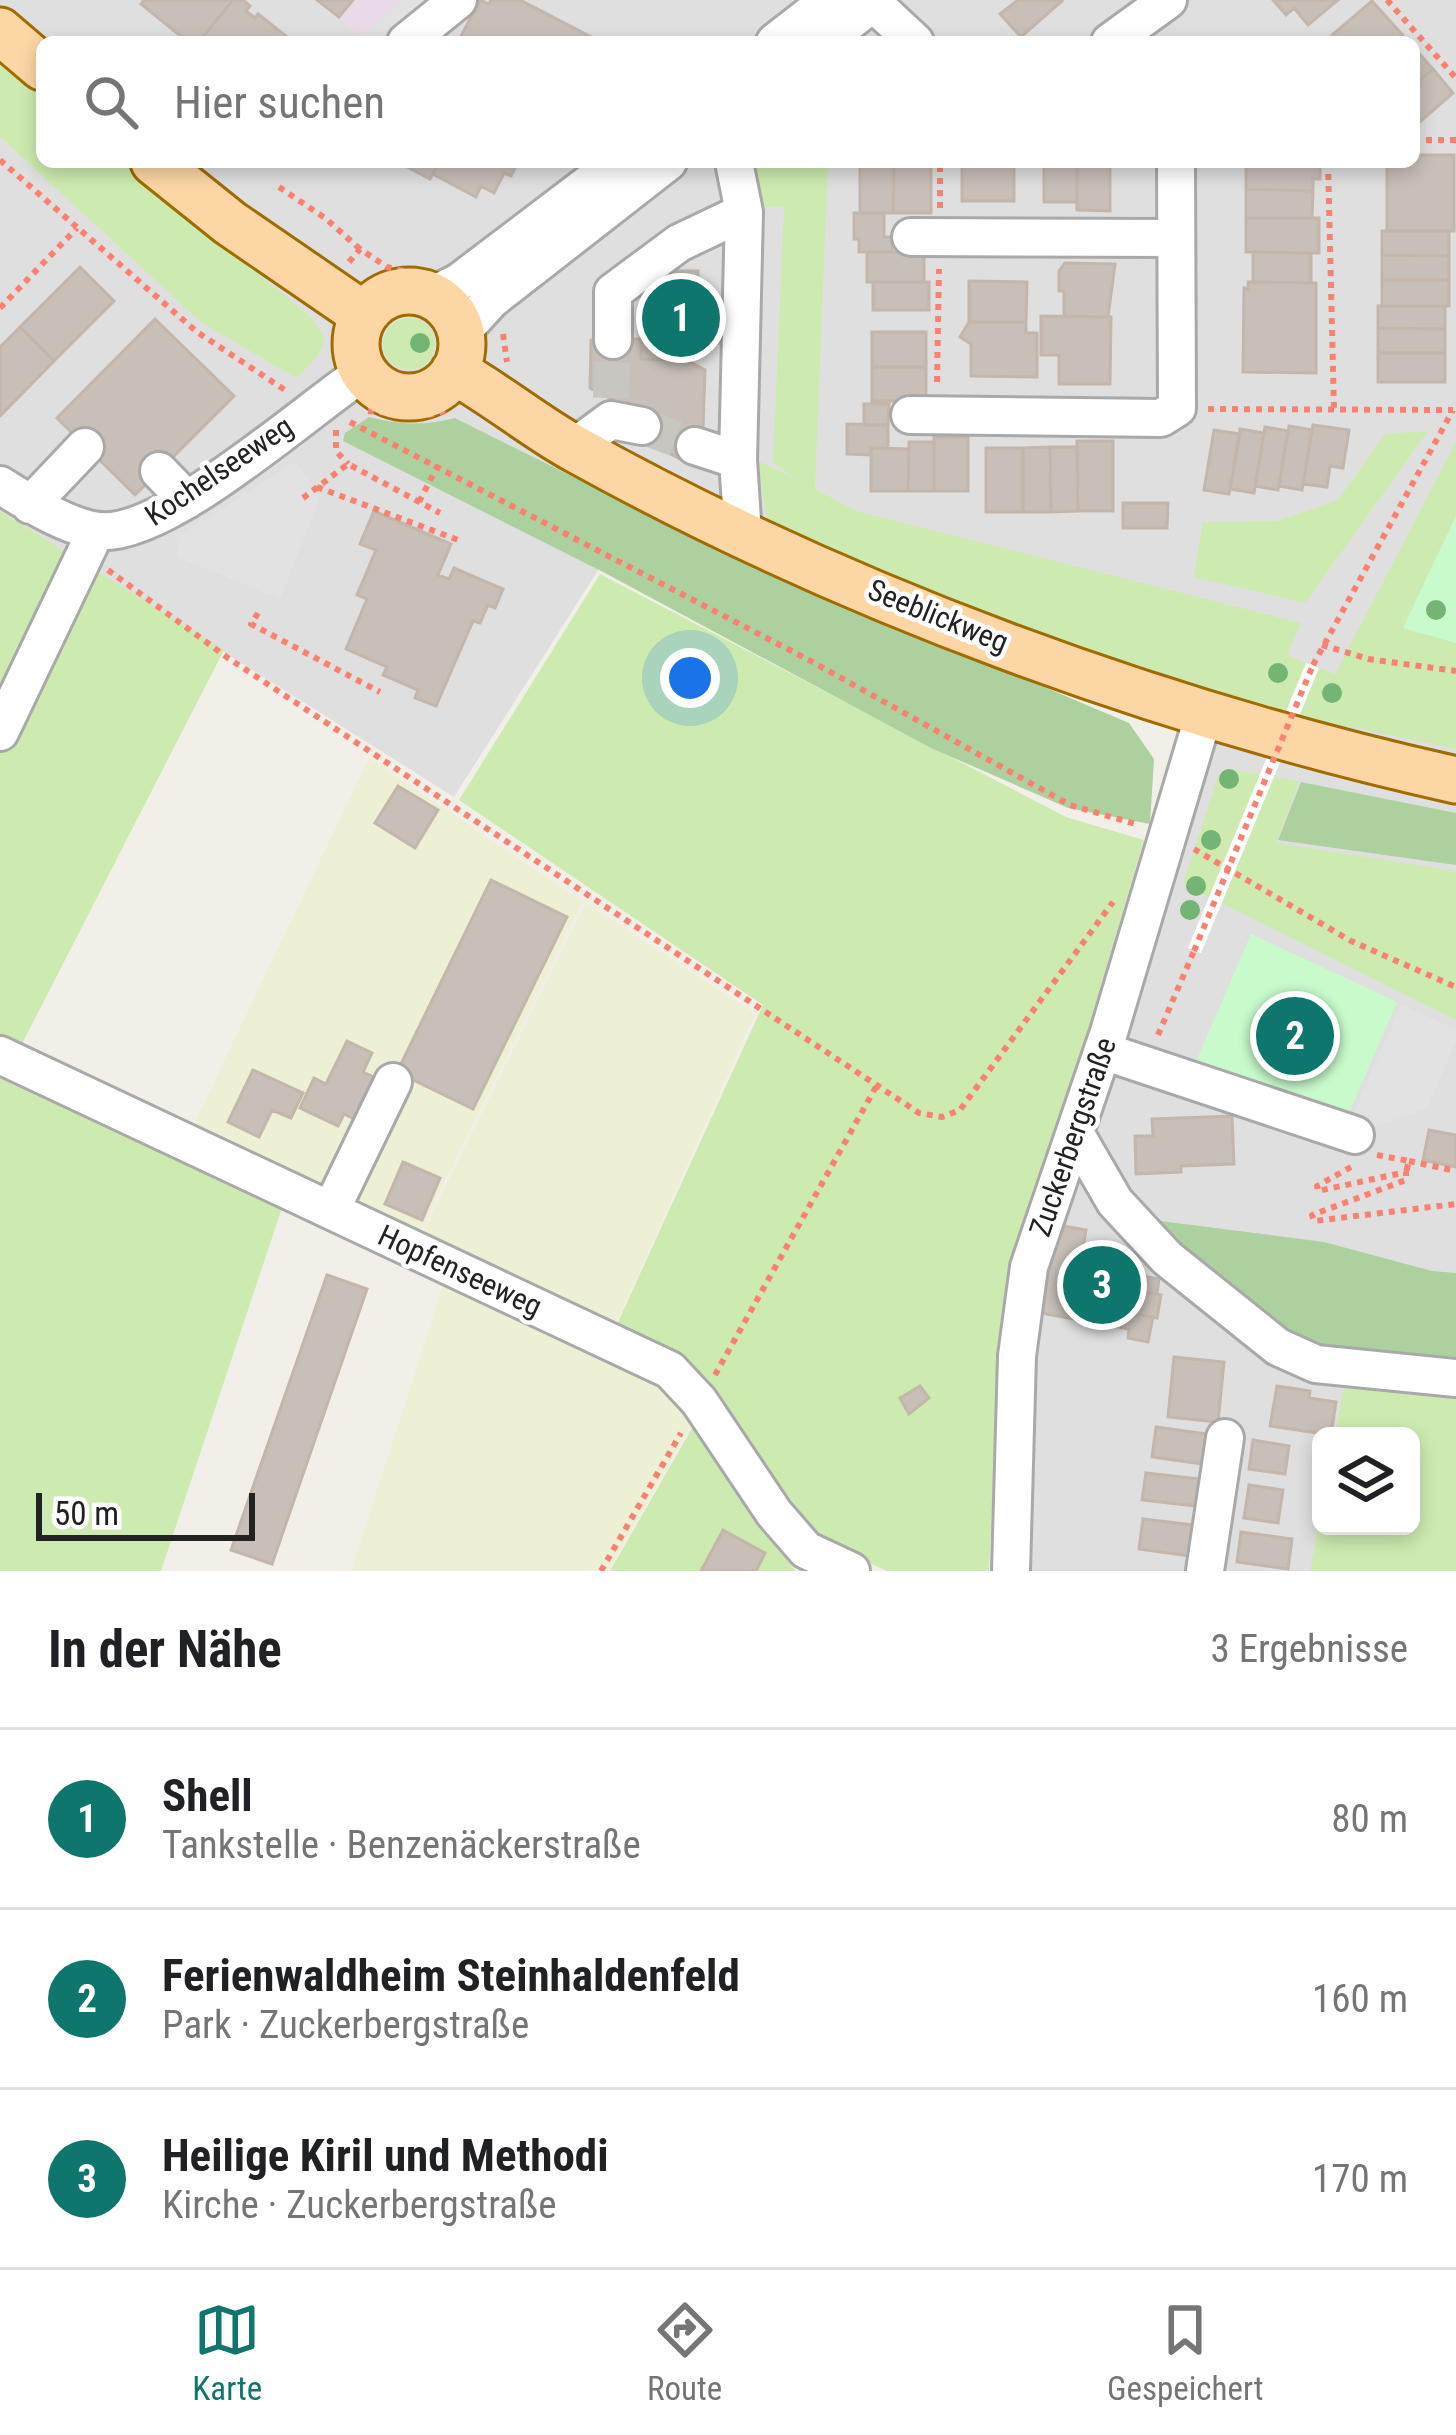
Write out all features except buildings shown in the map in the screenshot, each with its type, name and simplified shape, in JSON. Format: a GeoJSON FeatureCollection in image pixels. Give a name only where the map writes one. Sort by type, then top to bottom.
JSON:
{"type":"FeatureCollection","features":[{"type":"Feature","properties":{"kind":"main road"},"geometry":{"type":"LineString","coordinates":[[0,31],[36,63]]}},
{"type":"Feature","properties":{"kind":"main road"},"geometry":{"type":"LineString","coordinates":[[161,168],[230,223],[364,315]]}},
{"type":"Feature","properties":{"kind":"main road"},"geometry":{"type":"LineString","coordinates":[[399,292],[431,296],[453,315],[477,355],[433,391],[414,397],[385,392],[364,372],[356,348],[364,315],[380,300],[399,292]]}},
{"type":"Feature","properties":{"kind":"main road","name":"Seeblickweg"},"geometry":{"type":"LineString","coordinates":[[477,355],[573,448],[743,535],[953,625],[1204,714],[1333,753],[1456,780]]}},
{"type":"Feature","properties":{"kind":"street"},"geometry":{"type":"LineString","coordinates":[[413,36],[458,0]]}},
{"type":"Feature","properties":{"kind":"street"},"geometry":{"type":"LineString","coordinates":[[783,36],[830,0]]}},
{"type":"Feature","properties":{"kind":"street"},"geometry":{"type":"LineString","coordinates":[[1127,36],[1168,0]]}},
{"type":"Feature","properties":{"kind":"street"},"geometry":{"type":"LineString","coordinates":[[830,36],[873,1],[909,36]]}},
{"type":"Feature","properties":{"kind":"street"},"geometry":{"type":"LineString","coordinates":[[431,296],[459,282],[608,168]]}},
{"type":"Feature","properties":{"kind":"street"},"geometry":{"type":"LineString","coordinates":[[477,355],[491,300],[660,168]]}},
{"type":"Feature","properties":{"kind":"street"},"geometry":{"type":"LineString","coordinates":[[735,168],[743,212],[738,460],[743,535]]}},
{"type":"Feature","properties":{"kind":"street"},"geometry":{"type":"LineString","coordinates":[[923,416],[1161,418],[1177,408],[1176,168]]}},
{"type":"Feature","properties":{"kind":"street"},"geometry":{"type":"LineString","coordinates":[[613,340],[613,292],[680,243],[743,212]]}},
{"type":"Feature","properties":{"kind":"street"},"geometry":{"type":"LineString","coordinates":[[925,237],[1175,238]]}},
{"type":"Feature","properties":{"kind":"street","name":"Kochelseeweg"},"geometry":{"type":"LineString","coordinates":[[91,543],[132,530],[187,500],[364,372]]}},
{"type":"Feature","properties":{"kind":"street"},"geometry":{"type":"LineString","coordinates":[[573,448],[621,415]]}},
{"type":"Feature","properties":{"kind":"street"},"geometry":{"type":"LineString","coordinates":[[0,733],[91,543],[15,495],[85,446]]}},
{"type":"Feature","properties":{"kind":"street"},"geometry":{"type":"LineString","coordinates":[[695,446],[738,460]]}},
{"type":"Feature","properties":{"kind":"street"},"geometry":{"type":"LineString","coordinates":[[159,471],[187,500]]}},
{"type":"Feature","properties":{"kind":"street","name":"Zuckerbergstraße"},"geometry":{"type":"LineString","coordinates":[[1011,1571],[1017,1356],[1029,1267],[1103,1051],[1204,714]]}},
{"type":"Feature","properties":{"kind":"street"},"geometry":{"type":"LineString","coordinates":[[1103,1051],[1362,1152]]}},
{"type":"Feature","properties":{"kind":"street","name":"Hopfenseeweg"},"geometry":{"type":"LineString","coordinates":[[0,1055],[670,1370],[699,1401],[774,1513],[806,1550],[850,1571]]}},
{"type":"Feature","properties":{"kind":"street"},"geometry":{"type":"LineString","coordinates":[[331,1210],[393,1082]]}},
{"type":"Feature","properties":{"kind":"street"},"geometry":{"type":"LineString","coordinates":[[1075,1133],[1114,1202],[1167,1258],[1279,1347],[1316,1364],[1456,1378]]}},
{"type":"Feature","properties":{"kind":"street"},"geometry":{"type":"LineString","coordinates":[[1205,1571],[1225,1438]]}},
{"type":"Feature","properties":{"kind":"path"},"geometry":{"type":"LineString","coordinates":[[1387,0],[1419,36]]}},
{"type":"Feature","properties":{"kind":"path"},"geometry":{"type":"LineString","coordinates":[[1420,37],[1456,78]]}},
{"type":"Feature","properties":{"kind":"path"},"geometry":{"type":"LineString","coordinates":[[1420,140],[1456,140]]}},
{"type":"Feature","properties":{"kind":"path"},"geometry":{"type":"LineString","coordinates":[[0,160],[197,332],[284,388],[308,412]]}},
{"type":"Feature","properties":{"kind":"path"},"geometry":{"type":"LineString","coordinates":[[923,416],[925,237],[939,168]]}},
{"type":"Feature","properties":{"kind":"path"},"geometry":{"type":"LineString","coordinates":[[1328,168],[1334,411]]}},
{"type":"Feature","properties":{"kind":"path"},"geometry":{"type":"LineString","coordinates":[[279,187],[326,218],[359,249]]}},
{"type":"Feature","properties":{"kind":"path"},"geometry":{"type":"LineString","coordinates":[[0,308],[77,228]]}},
{"type":"Feature","properties":{"kind":"path"},"geometry":{"type":"LineString","coordinates":[[440,513],[348,464],[336,451],[335,431],[369,410],[424,416],[455,409],[476,417],[477,355]]}},
{"type":"Feature","properties":{"kind":"path"},"geometry":{"type":"LineString","coordinates":[[1152,1041],[1160,1034],[1312,665],[1454,410],[1177,408]]}},
{"type":"Feature","properties":{"kind":"path"},"geometry":{"type":"LineString","coordinates":[[348,421],[807,659],[1070,805],[1169,834],[1351,941],[1456,987]]}},
{"type":"Feature","properties":{"kind":"path"},"geometry":{"type":"LineString","coordinates":[[302,498],[348,464]]}},
{"type":"Feature","properties":{"kind":"path"},"geometry":{"type":"LineString","coordinates":[[419,502],[438,465]]}},
{"type":"Feature","properties":{"kind":"path"},"geometry":{"type":"LineString","coordinates":[[317,487],[458,540]]}},
{"type":"Feature","properties":{"kind":"path"},"geometry":{"type":"LineString","coordinates":[[91,543],[228,658],[919,1113],[942,1117],[960,1110],[1126,886]]}},
{"type":"Feature","properties":{"kind":"path"},"geometry":{"type":"LineString","coordinates":[[258,613],[251,624],[380,692]]}},
{"type":"Feature","properties":{"kind":"path"},"geometry":{"type":"LineString","coordinates":[[1322,645],[1368,659],[1456,671]]}},
{"type":"Feature","properties":{"kind":"path"},"geometry":{"type":"LineString","coordinates":[[602,1571],[877,1085]]}},
{"type":"Feature","properties":{"kind":"path"},"geometry":{"type":"LineString","coordinates":[[1406,1172],[1318,1192],[1317,1186],[1362,1152],[1456,1171]]}},
{"type":"Feature","properties":{"kind":"path"},"geometry":{"type":"LineString","coordinates":[[1409,1161],[1406,1180],[1312,1215],[1314,1221],[1456,1204]]}},
{"type":"Feature","properties":{"kind":"shaded area"},"geometry":{"type":"Polygon","coordinates":[[[0,0],[1456,0],[1456,1571],[1020,1571],[1035,1268],[1223,705],[656,479],[454,797],[0,511],[0,0]]]}},
{"type":"Feature","properties":{"kind":"shaded area"},"geometry":{"type":"Polygon","coordinates":[[[316,0],[403,0],[361,36],[316,0]]]}},
{"type":"Feature","properties":{"kind":"shaded area"},"geometry":{"type":"Polygon","coordinates":[[[403,0],[445,0],[400,36],[361,36],[403,0]]]}},
{"type":"Feature","properties":{"kind":"shaded area"},"geometry":{"type":"Polygon","coordinates":[[[295,462],[321,496],[280,599],[179,558],[176,538],[295,462]]]}},
{"type":"Feature","properties":{"kind":"shaded area"},"geometry":{"type":"Polygon","coordinates":[[[1401,1005],[1456,1029],[1456,1040],[1428,1108],[1376,1126],[1350,1120],[1401,1005]]]}},
{"type":"Feature","properties":{"kind":"green space"},"geometry":{"type":"Polygon","coordinates":[[[0,54],[36,86],[36,168],[131,168],[314,320],[325,340],[317,357],[296,378],[201,322],[0,137],[0,54]]]}},
{"type":"Feature","properties":{"kind":"green space"},"geometry":{"type":"Polygon","coordinates":[[[751,168],[828,168],[815,489],[856,511],[1301,623],[1287,655],[1335,674],[1456,442],[1456,516],[1403,628],[1456,643],[1456,749],[1294,715],[1009,628],[768,525],[757,460],[798,480],[773,463],[784,207],[753,207],[751,168]]]}},
{"type":"Feature","properties":{"kind":"green space"},"geometry":{"type":"Polygon","coordinates":[[[409,318],[427,326],[435,344],[427,362],[409,370],[391,362],[383,344],[391,326],[409,318]]]}},
{"type":"Feature","properties":{"kind":"green space"},"geometry":{"type":"Polygon","coordinates":[[[369,417],[412,424],[455,418],[706,543],[1129,723],[1154,759],[1150,824],[1068,808],[931,748],[603,572],[343,441],[345,433],[369,417]]]}},
{"type":"Feature","properties":{"kind":"green space"},"geometry":{"type":"Polygon","coordinates":[[[1428,431],[1305,603],[1194,577],[1203,522],[1277,521],[1338,500],[1385,434],[1428,431]]]}},
{"type":"Feature","properties":{"kind":"green space"},"geometry":{"type":"Polygon","coordinates":[[[0,511],[224,650],[7,1073],[0,1069],[0,511]]]}},
{"type":"Feature","properties":{"kind":"green space"},"geometry":{"type":"Polygon","coordinates":[[[1456,516],[1456,643],[1403,628],[1456,516]]]}},
{"type":"Feature","properties":{"kind":"green space"},"geometry":{"type":"Polygon","coordinates":[[[600,574],[1066,817],[1144,840],[1001,1324],[989,1571],[887,1571],[815,1538],[613,1333],[763,1005],[459,800],[600,574]]]}},
{"type":"Feature","properties":{"kind":"green space"},"geometry":{"type":"Polygon","coordinates":[[[369,758],[583,901],[416,1240],[191,1130],[369,758]]]}},
{"type":"Feature","properties":{"kind":"green space"},"geometry":{"type":"Polygon","coordinates":[[[1231,769],[1299,781],[1276,843],[1456,871],[1456,1020],[1183,884],[1218,776],[1231,769]]]}},
{"type":"Feature","properties":{"kind":"green space"},"geometry":{"type":"Polygon","coordinates":[[[1301,782],[1456,813],[1456,865],[1278,840],[1301,782]]]}},
{"type":"Feature","properties":{"kind":"green space"},"geometry":{"type":"Polygon","coordinates":[[[586,903],[755,1013],[612,1333],[418,1242],[586,903]]]}},
{"type":"Feature","properties":{"kind":"green space"},"geometry":{"type":"Polygon","coordinates":[[[1251,934],[1397,1002],[1345,1122],[1192,1071],[1251,934]]]}},
{"type":"Feature","properties":{"kind":"green space"},"geometry":{"type":"Polygon","coordinates":[[[0,1077],[282,1208],[161,1571],[0,1571],[0,1077]]]}},
{"type":"Feature","properties":{"kind":"green space"},"geometry":{"type":"Polygon","coordinates":[[[1145,1219],[1324,1242],[1456,1273],[1456,1368],[1314,1351],[1221,1292],[1145,1219]]]}},
{"type":"Feature","properties":{"kind":"green space"},"geometry":{"type":"Polygon","coordinates":[[[444,1283],[661,1384],[693,1421],[608,1571],[351,1571],[444,1283]]]}},
{"type":"Feature","properties":{"kind":"green space"},"geometry":{"type":"Polygon","coordinates":[[[1345,1381],[1456,1385],[1456,1571],[1310,1571],[1317,1535],[1420,1535],[1420,1427],[1337,1427],[1345,1381]]]}},
{"type":"Feature","properties":{"kind":"green space"},"geometry":{"type":"Polygon","coordinates":[[[695,1423],[757,1525],[796,1571],[610,1571],[695,1423]]]}},
{"type":"Feature","properties":{"kind":"pier"},"geometry":{"type":"Polygon","coordinates":[[[1306,663],[1319,668],[1201,953],[1188,948],[1306,663]]]}},
{"type":"Feature","properties":{"kind":"tunnel"},"geometry":{"type":"LineString","coordinates":[[611,398],[613,340]]}},
{"type":"Feature","properties":{"kind":"tunnel"},"geometry":{"type":"LineString","coordinates":[[642,426],[695,446]]}},
{"type":"Feature","properties":{"kind":"place","name":"Shell"},"geometry":{"type":"Point","coordinates":[681,318]}},
{"type":"Feature","properties":{"kind":"place","name":"Ferienwaldheim Steinhaldenfeld"},"geometry":{"type":"Point","coordinates":[1295,1036]}},
{"type":"Feature","properties":{"kind":"place","name":"Heilige Kiril und Methodi"},"geometry":{"type":"Point","coordinates":[1102,1285]}}]}
